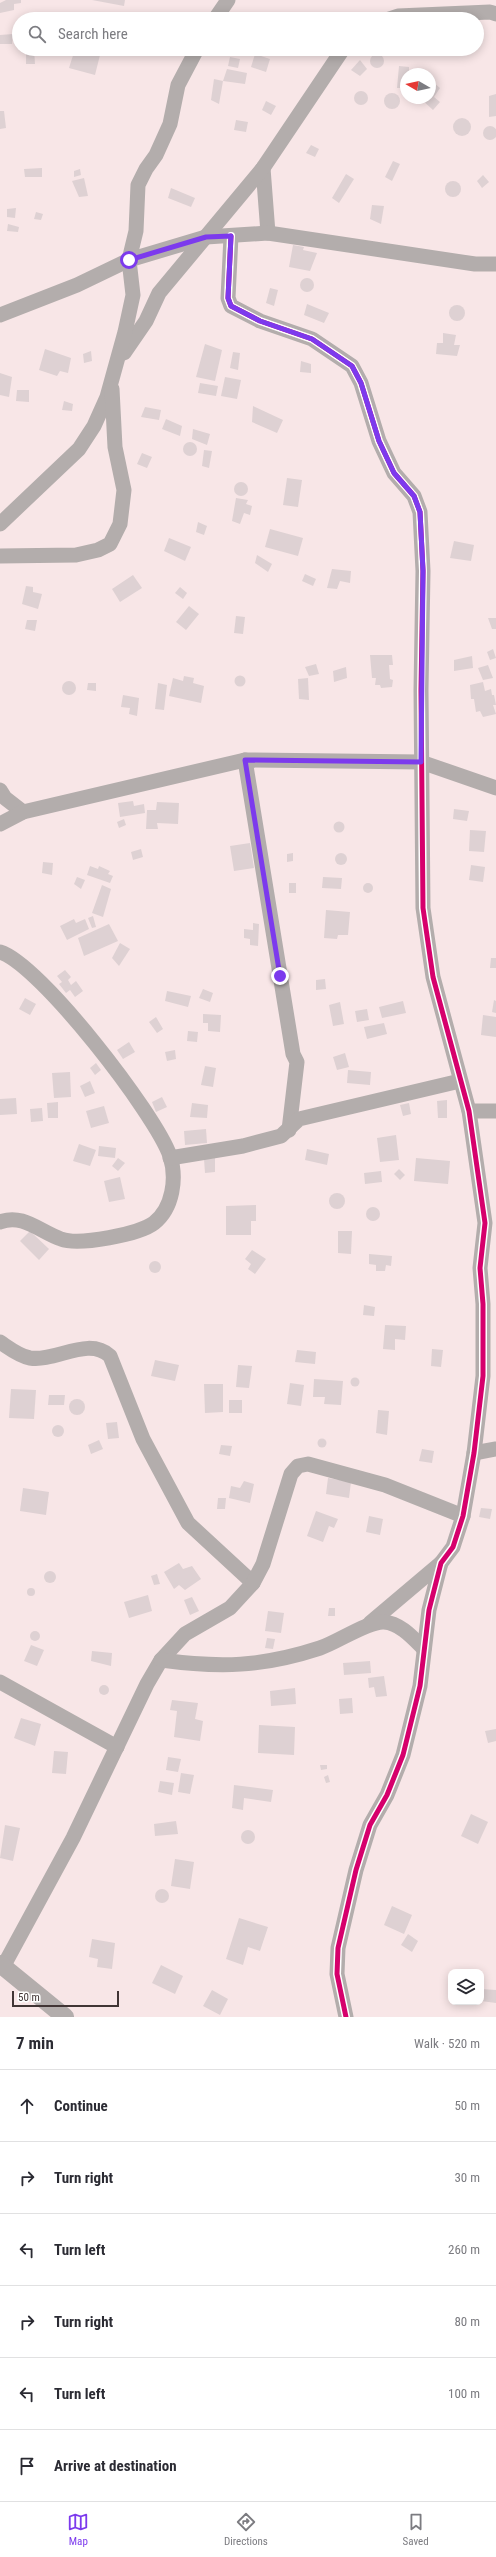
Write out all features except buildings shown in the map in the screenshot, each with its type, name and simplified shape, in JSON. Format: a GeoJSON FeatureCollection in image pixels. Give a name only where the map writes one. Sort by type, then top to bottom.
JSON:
{"type":"FeatureCollection","features":[{"type":"Feature","properties":{"kind":"street"},"geometry":{"type":"LineString","coordinates":[[220,12],[228,0]]}},
{"type":"Feature","properties":{"kind":"street"},"geometry":{"type":"LineString","coordinates":[[484,12],[496,14]]}},
{"type":"Feature","properties":{"kind":"street"},"geometry":{"type":"LineString","coordinates":[[0,524],[78,448],[94,426],[112,380],[132,295],[129,260],[136,230],[138,185],[146,169],[156,155],[170,124],[178,85],[193,56]]}},
{"type":"Feature","properties":{"kind":"street"},"geometry":{"type":"LineString","coordinates":[[117,362],[146,320],[159,294],[262,168],[338,56]]}},
{"type":"Feature","properties":{"kind":"street"},"geometry":{"type":"LineString","coordinates":[[262,168],[268,233]]}},
{"type":"Feature","properties":{"kind":"street"},"geometry":{"type":"LineString","coordinates":[[0,315],[77,285],[129,260],[206,237],[268,233],[476,264],[496,264]]}},
{"type":"Feature","properties":{"kind":"street"},"geometry":{"type":"LineString","coordinates":[[161,1660],[206,1666],[240,1666],[285,1659],[322,1648],[350,1636],[370,1623],[441,1563],[453,1547],[463,1516],[474,1453],[483,1376],[484,1304],[480,1268],[485,1223],[469,1111],[460,1081],[426,943],[423,908],[421,762],[423,571],[420,512],[414,496],[394,473],[379,441],[361,383],[352,366],[312,339],[260,321],[231,306],[228,298],[231,236]]}},
{"type":"Feature","properties":{"kind":"street"},"geometry":{"type":"LineString","coordinates":[[0,556],[76,554],[98,550],[110,544],[120,524],[124,490],[116,447],[112,380]]}},
{"type":"Feature","properties":{"kind":"street"},"geometry":{"type":"LineString","coordinates":[[245,760],[293,1054],[297,1062],[289,1130]]}},
{"type":"Feature","properties":{"kind":"street"},"geometry":{"type":"LineString","coordinates":[[0,824],[23,812],[245,760],[421,762],[496,788]]}},
{"type":"Feature","properties":{"kind":"street"},"geometry":{"type":"LineString","coordinates":[[0,790],[5,798],[23,812]]}},
{"type":"Feature","properties":{"kind":"street"},"geometry":{"type":"LineString","coordinates":[[0,952],[13,957],[54,996],[131,1089],[170,1158],[174,1174],[172,1195],[163,1215],[153,1224],[107,1239],[80,1243],[62,1240],[24,1221],[10,1218],[0,1222]]}},
{"type":"Feature","properties":{"kind":"street"},"geometry":{"type":"LineString","coordinates":[[170,1158],[243,1146],[281,1136],[299,1119],[460,1081]]}},
{"type":"Feature","properties":{"kind":"street"},"geometry":{"type":"LineString","coordinates":[[469,1111],[496,1111]]}},
{"type":"Feature","properties":{"kind":"street"},"geometry":{"type":"LineString","coordinates":[[0,1342],[20,1356],[31,1358],[41,1358],[88,1348],[98,1348],[110,1356],[143,1439],[188,1523],[253,1583]]}},
{"type":"Feature","properties":{"kind":"street"},"geometry":{"type":"LineString","coordinates":[[474,1453],[496,1449]]}},
{"type":"Feature","properties":{"kind":"street"},"geometry":{"type":"LineString","coordinates":[[65,2017],[2,1965],[73,1838],[147,1684],[161,1660],[185,1634],[230,1608],[253,1583],[263,1564],[291,1474],[298,1466],[308,1464],[385,1485],[463,1516]]}},
{"type":"Feature","properties":{"kind":"street"},"geometry":{"type":"LineString","coordinates":[[346,2017],[337,1974],[338,1948],[356,1870],[370,1825],[387,1795],[403,1755],[420,1686],[429,1610],[441,1563]]}},
{"type":"Feature","properties":{"kind":"street"},"geometry":{"type":"LineString","coordinates":[[370,1623],[385,1622],[399,1628],[410,1635],[424,1649]]}},
{"type":"Feature","properties":{"kind":"street"},"geometry":{"type":"LineString","coordinates":[[0,1682],[117,1747]]}},
{"type":"Feature","properties":{"kind":"cycle path"},"geometry":{"type":"LineString","coordinates":[[231,236],[228,298],[231,306],[260,321],[312,339],[352,366],[361,383],[379,441],[394,473],[414,496],[420,512],[423,571],[421,690],[423,908],[433,977],[469,1111],[485,1223],[480,1268],[483,1304],[483,1376],[474,1453],[463,1516],[453,1547],[441,1563],[429,1610],[420,1686],[403,1755],[387,1795],[370,1825],[356,1870],[338,1948],[337,1974],[346,2017]]}},
{"type":"Feature","properties":{"kind":"route"},"geometry":{"type":"LineString","coordinates":[[129,260],[206,237],[231,236],[228,298],[231,306],[239,312],[260,321],[312,339],[352,366],[361,383],[379,441],[394,473],[414,496],[420,512],[423,571],[420,690],[421,762],[245,760],[280,976]]}}]}
